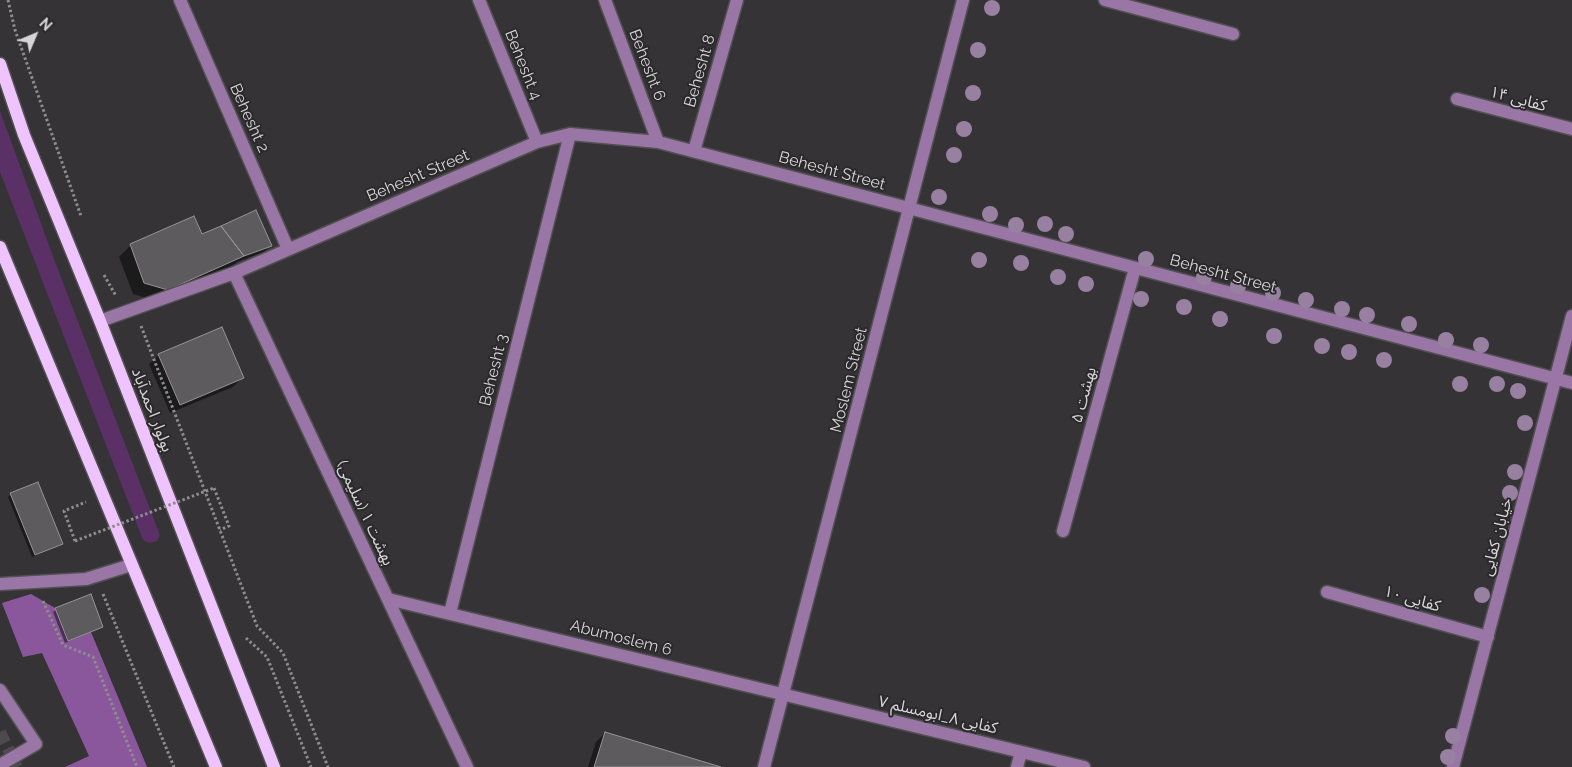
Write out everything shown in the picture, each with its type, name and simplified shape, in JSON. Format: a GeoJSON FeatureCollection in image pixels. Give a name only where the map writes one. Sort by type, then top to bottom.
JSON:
{"type":"FeatureCollection","features":[{"type":"Feature","properties":{"kind":"main road","name":"بولوار احمدآباد"},"geometry":{"type":"LineString","coordinates":[[0,64],[24,135],[100,321],[274,767]]}},
{"type":"Feature","properties":{"kind":"main road"},"geometry":{"type":"LineString","coordinates":[[0,247],[216,767]]}},
{"type":"Feature","properties":{"kind":"street","name":"Behesht 2"},"geometry":{"type":"LineString","coordinates":[[180,0],[288,250]]}},
{"type":"Feature","properties":{"kind":"street","name":"Behesht 4"},"geometry":{"type":"LineString","coordinates":[[479,0],[538,142]]}},
{"type":"Feature","properties":{"kind":"street","name":"Behesht 6"},"geometry":{"type":"LineString","coordinates":[[605,0],[658,142]]}},
{"type":"Feature","properties":{"kind":"street","name":"Behesht 8"},"geometry":{"type":"LineString","coordinates":[[694,151],[737,0]]}},
{"type":"Feature","properties":{"kind":"street","name":"Moslem Street"},"geometry":{"type":"LineString","coordinates":[[764,767],[785,695],[963,0]]}},
{"type":"Feature","properties":{"kind":"street"},"geometry":{"type":"LineString","coordinates":[[1105,0],[1233,34]]}},
{"type":"Feature","properties":{"kind":"street","name":"کفایی ۱۴"},"geometry":{"type":"LineString","coordinates":[[1457,100],[1572,129]]}},
{"type":"Feature","properties":{"kind":"street","name":"Behesht Street"},"geometry":{"type":"LineString","coordinates":[[100,321],[234,273],[538,142],[570,134],[658,142],[1572,383]]}},
{"type":"Feature","properties":{"kind":"street","name":"Behesht 3"},"geometry":{"type":"LineString","coordinates":[[450,613],[570,134]]}},
{"type":"Feature","properties":{"kind":"street","name":"بهشت ۵"},"geometry":{"type":"LineString","coordinates":[[1063,531],[1135,268]]}},
{"type":"Feature","properties":{"kind":"street","name":"بهشت ۱ (سلیمی)"},"geometry":{"type":"LineString","coordinates":[[234,273],[467,767]]}},
{"type":"Feature","properties":{"kind":"street","name":"خیابان کفایی"},"geometry":{"type":"LineString","coordinates":[[1454,767],[1572,316]]}},
{"type":"Feature","properties":{"kind":"street"},"geometry":{"type":"LineString","coordinates":[[0,584],[86,579],[131,564]]}},
{"type":"Feature","properties":{"kind":"street","name":"کفایی ۱۰"},"geometry":{"type":"LineString","coordinates":[[1327,592],[1488,636]]}},
{"type":"Feature","properties":{"kind":"street","name":"Abumoslem 6"},"geometry":{"type":"LineString","coordinates":[[388,599],[785,695]]}},
{"type":"Feature","properties":{"kind":"street"},"geometry":{"type":"LineString","coordinates":[[0,690],[36,744],[0,765]]}},
{"type":"Feature","properties":{"kind":"street","name":"کفایی ۸_ابومسلم ۷"},"geometry":{"type":"LineString","coordinates":[[785,695],[1084,767]]}},
{"type":"Feature","properties":{"kind":"street"},"geometry":{"type":"LineString","coordinates":[[1017,767],[1021,752]]}},
{"type":"Feature","properties":{"kind":"path"},"geometry":{"type":"LineString","coordinates":[[135,309],[257,626],[283,653],[328,767]]}},
{"type":"Feature","properties":{"kind":"path"},"geometry":{"type":"LineString","coordinates":[[103,495],[64,511],[76,541],[214,488],[229,526],[220,530]]}},
{"type":"Feature","properties":{"kind":"path"},"geometry":{"type":"LineString","coordinates":[[95,576],[174,767]]}},
{"type":"Feature","properties":{"kind":"path"},"geometry":{"type":"LineString","coordinates":[[34,582],[64,645],[93,657],[137,767]]}},
{"type":"Feature","properties":{"kind":"shaded area"},"geometry":{"type":"Polygon","coordinates":[[[0,111],[54,259],[160,535],[157,541],[149,543],[143,540],[0,172],[0,111]]]}},
{"type":"Feature","properties":{"kind":"shaded area"},"geometry":{"type":"Polygon","coordinates":[[[31,594],[55,608],[68,641],[91,632],[147,767],[65,767],[89,756],[42,653],[23,657],[2,603],[31,594]]]}},
{"type":"Feature","properties":{"kind":"building"},"geometry":{"type":"Polygon","coordinates":[[[256,210],[272,246],[244,256],[221,226],[256,210]]]}},
{"type":"Feature","properties":{"kind":"building"},"geometry":{"type":"Polygon","coordinates":[[[194,216],[202,234],[221,226],[244,256],[168,290],[144,283],[130,244],[194,216]]]}},
{"type":"Feature","properties":{"kind":"building"},"geometry":{"type":"Polygon","coordinates":[[[222,327],[244,378],[180,405],[158,354],[222,327]]]}},
{"type":"Feature","properties":{"kind":"building"},"geometry":{"type":"Polygon","coordinates":[[[38,482],[63,544],[35,555],[10,493],[38,482]]]}},
{"type":"Feature","properties":{"kind":"building"},"geometry":{"type":"Polygon","coordinates":[[[91,594],[103,627],[68,641],[55,608],[91,594]]]}},
{"type":"Feature","properties":{"kind":"building"},"geometry":{"type":"Polygon","coordinates":[[[605,732],[721,767],[594,767],[605,732]]]}},
{"type":"Feature","properties":{"kind":"tunnel"},"geometry":{"type":"LineString","coordinates":[[0,732],[17,767]]}}]}
